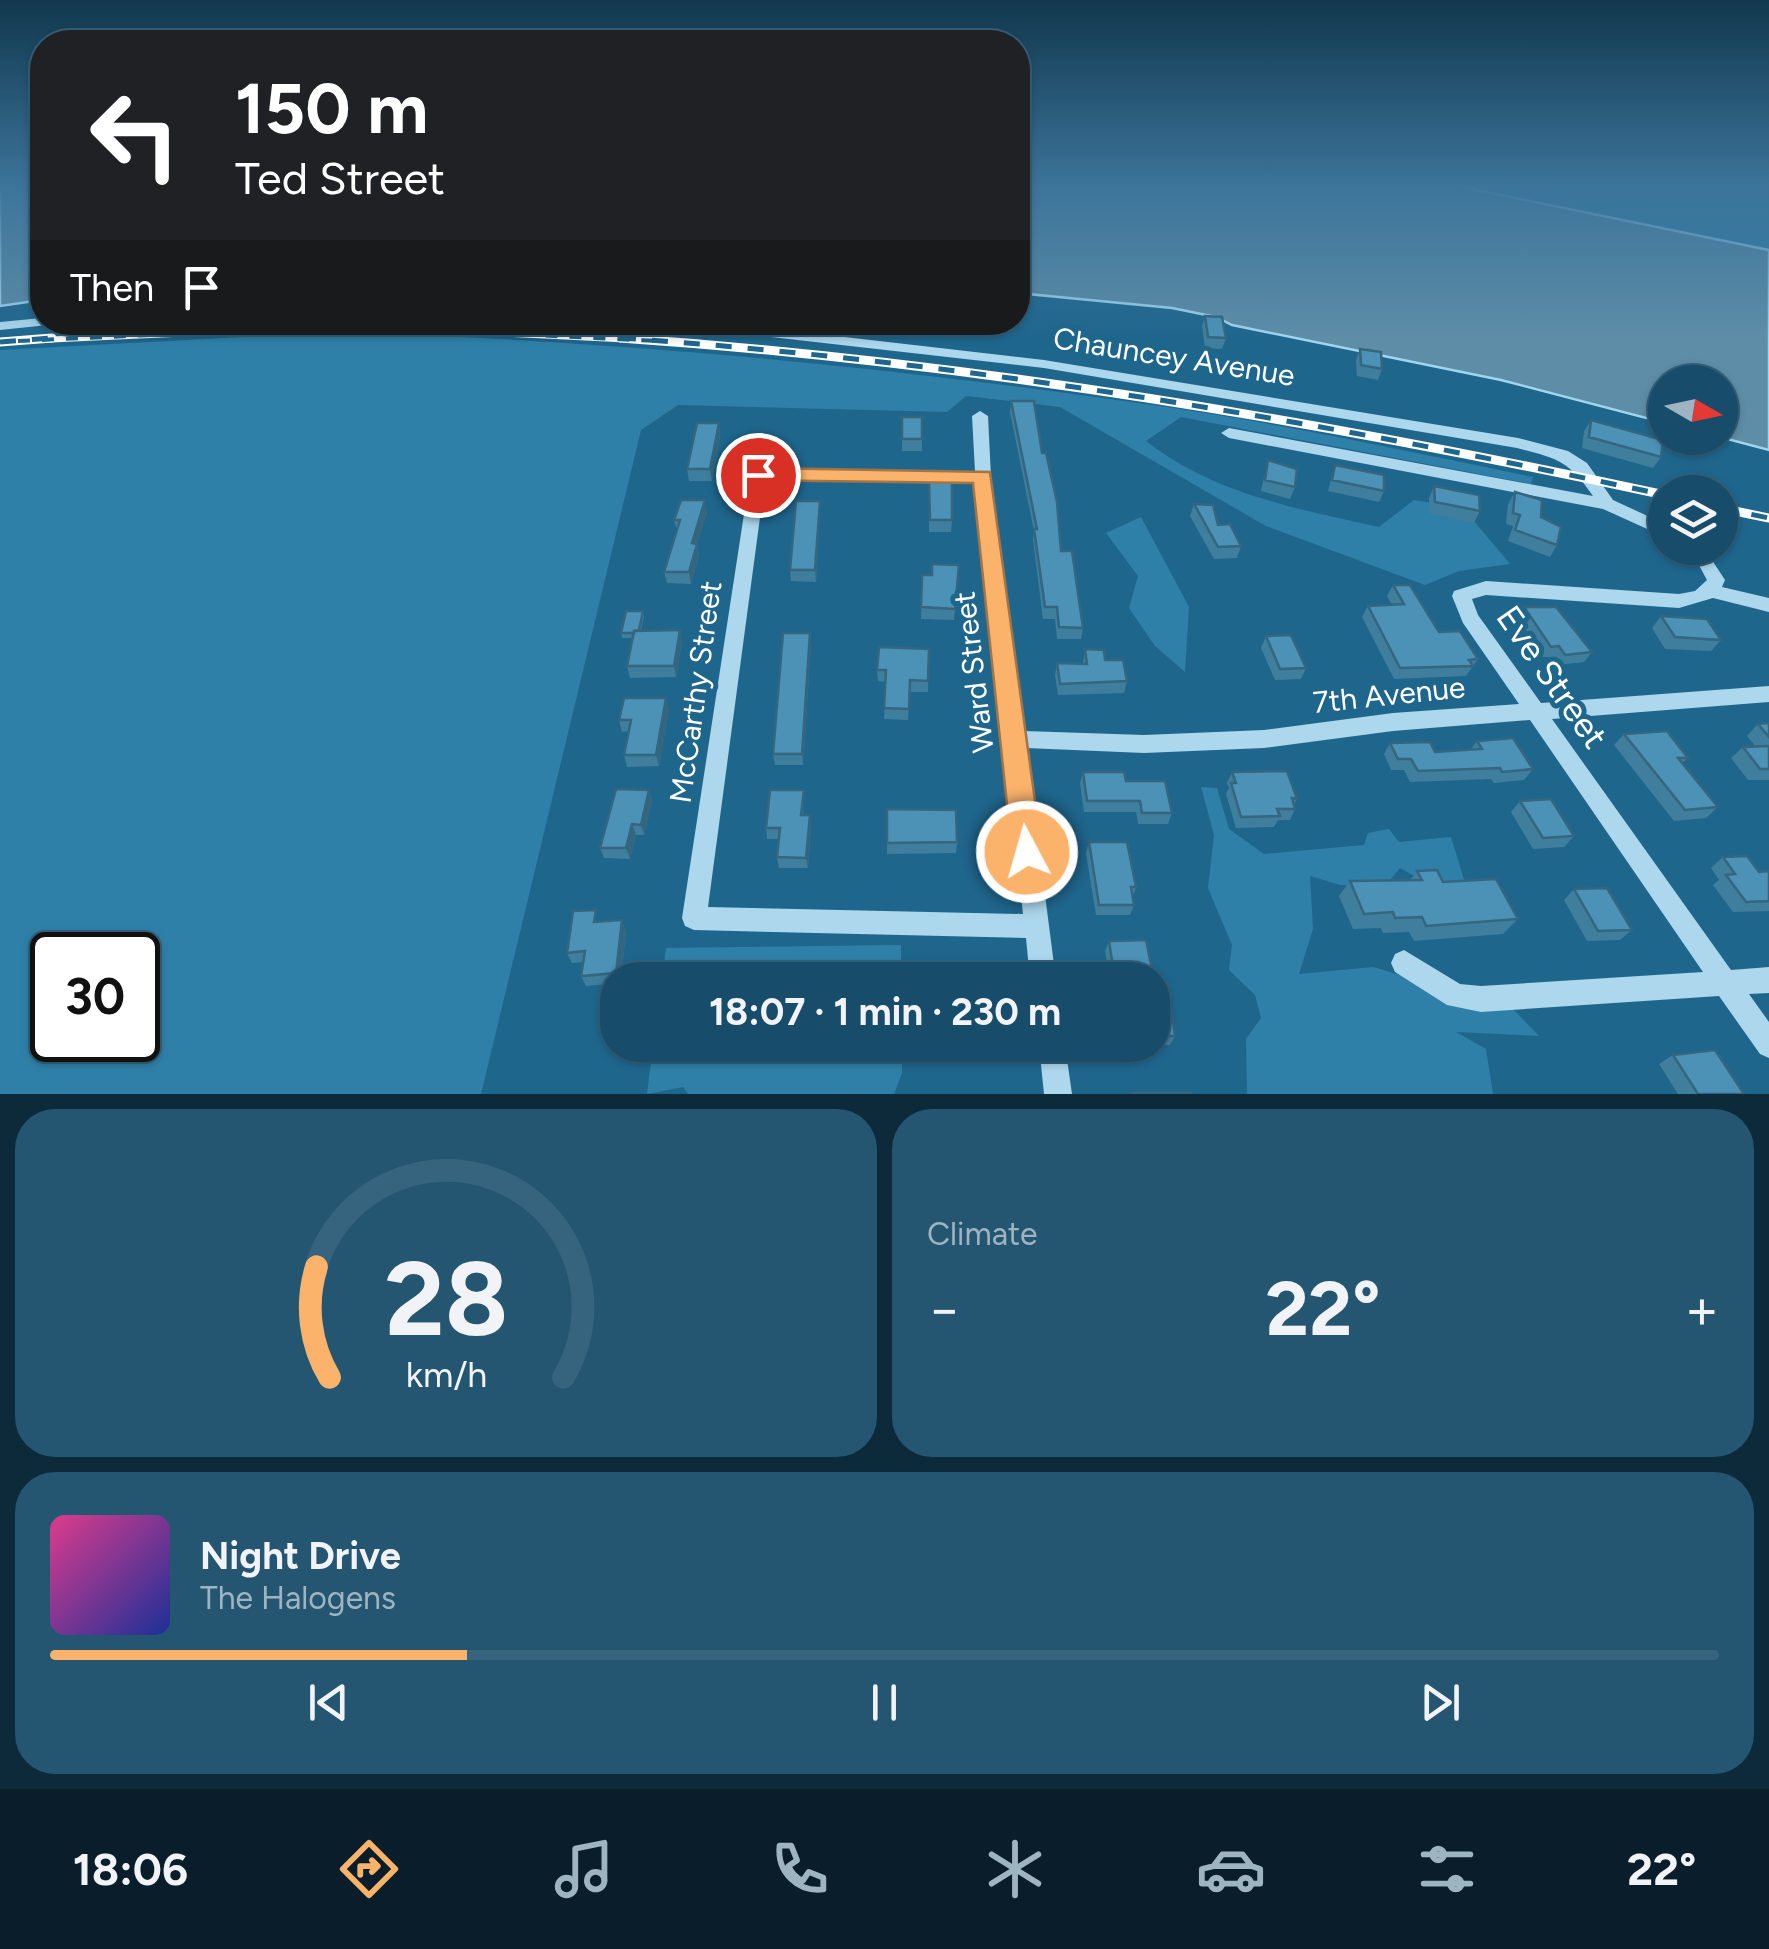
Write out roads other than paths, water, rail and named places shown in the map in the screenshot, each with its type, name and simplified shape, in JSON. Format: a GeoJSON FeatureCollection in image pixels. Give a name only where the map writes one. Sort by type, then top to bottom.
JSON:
{"type":"FeatureCollection","features":[{"type":"Feature","properties":{"kind":"street"},"geometry":{"type":"LineString","coordinates":[[0,326],[30,323]]}},
{"type":"Feature","properties":{"kind":"street","name":"Chauncey Avenue"},"geometry":{"type":"LineString","coordinates":[[789,335],[1044,364],[1429,426],[1540,448],[1581,466],[1607,504]]}},
{"type":"Feature","properties":{"kind":"street","name":"Ward Street"},"geometry":{"type":"LineString","coordinates":[[980,416],[983,477],[1041,962]]}},
{"type":"Feature","properties":{"kind":"street"},"geometry":{"type":"LineString","coordinates":[[1229,433],[1607,504],[1648,523]]}},
{"type":"Feature","properties":{"kind":"street","name":"McCarthy Street"},"geometry":{"type":"LineString","coordinates":[[983,477],[758,475],[694,918],[1036,926]]}},
{"type":"Feature","properties":{"kind":"street"},"geometry":{"type":"LineString","coordinates":[[1707,565],[1716,580],[1711,591],[1769,606]]}},
{"type":"Feature","properties":{"kind":"street","name":"Eve Street"},"geometry":{"type":"LineString","coordinates":[[1711,591],[1703,597],[1679,600],[1486,588],[1462,596],[1470,618],[1769,1045]]}},
{"type":"Feature","properties":{"kind":"street","name":"7th Avenue"},"geometry":{"type":"LineString","coordinates":[[1015,739],[1144,744],[1264,738],[1535,710],[1769,694]]}},
{"type":"Feature","properties":{"kind":"street"},"geometry":{"type":"LineString","coordinates":[[1404,963],[1456,996],[1480,999],[1769,980]]}},
{"type":"Feature","properties":{"kind":"street"},"geometry":{"type":"LineString","coordinates":[[1054,1062],[1058,1094]]}},
{"type":"Feature","properties":{"kind":"railway"},"geometry":{"type":"LineString","coordinates":[[18,341],[150,335]]}},
{"type":"Feature","properties":{"kind":"railway"},"geometry":{"type":"LineString","coordinates":[[533,335],[655,341]]}},
{"type":"Feature","properties":{"kind":"railway"},"geometry":{"type":"LineString","coordinates":[[0,342],[52,338]]}},
{"type":"Feature","properties":{"kind":"railway"},"geometry":{"type":"LineString","coordinates":[[620,338],[655,341]]}},
{"type":"Feature","properties":{"kind":"railway"},"geometry":{"type":"LineString","coordinates":[[655,341],[884,362],[1146,398],[1406,443],[1648,491]]}},
{"type":"Feature","properties":{"kind":"railway"},"geometry":{"type":"LineString","coordinates":[[1738,512],[1769,518]]}}]}
